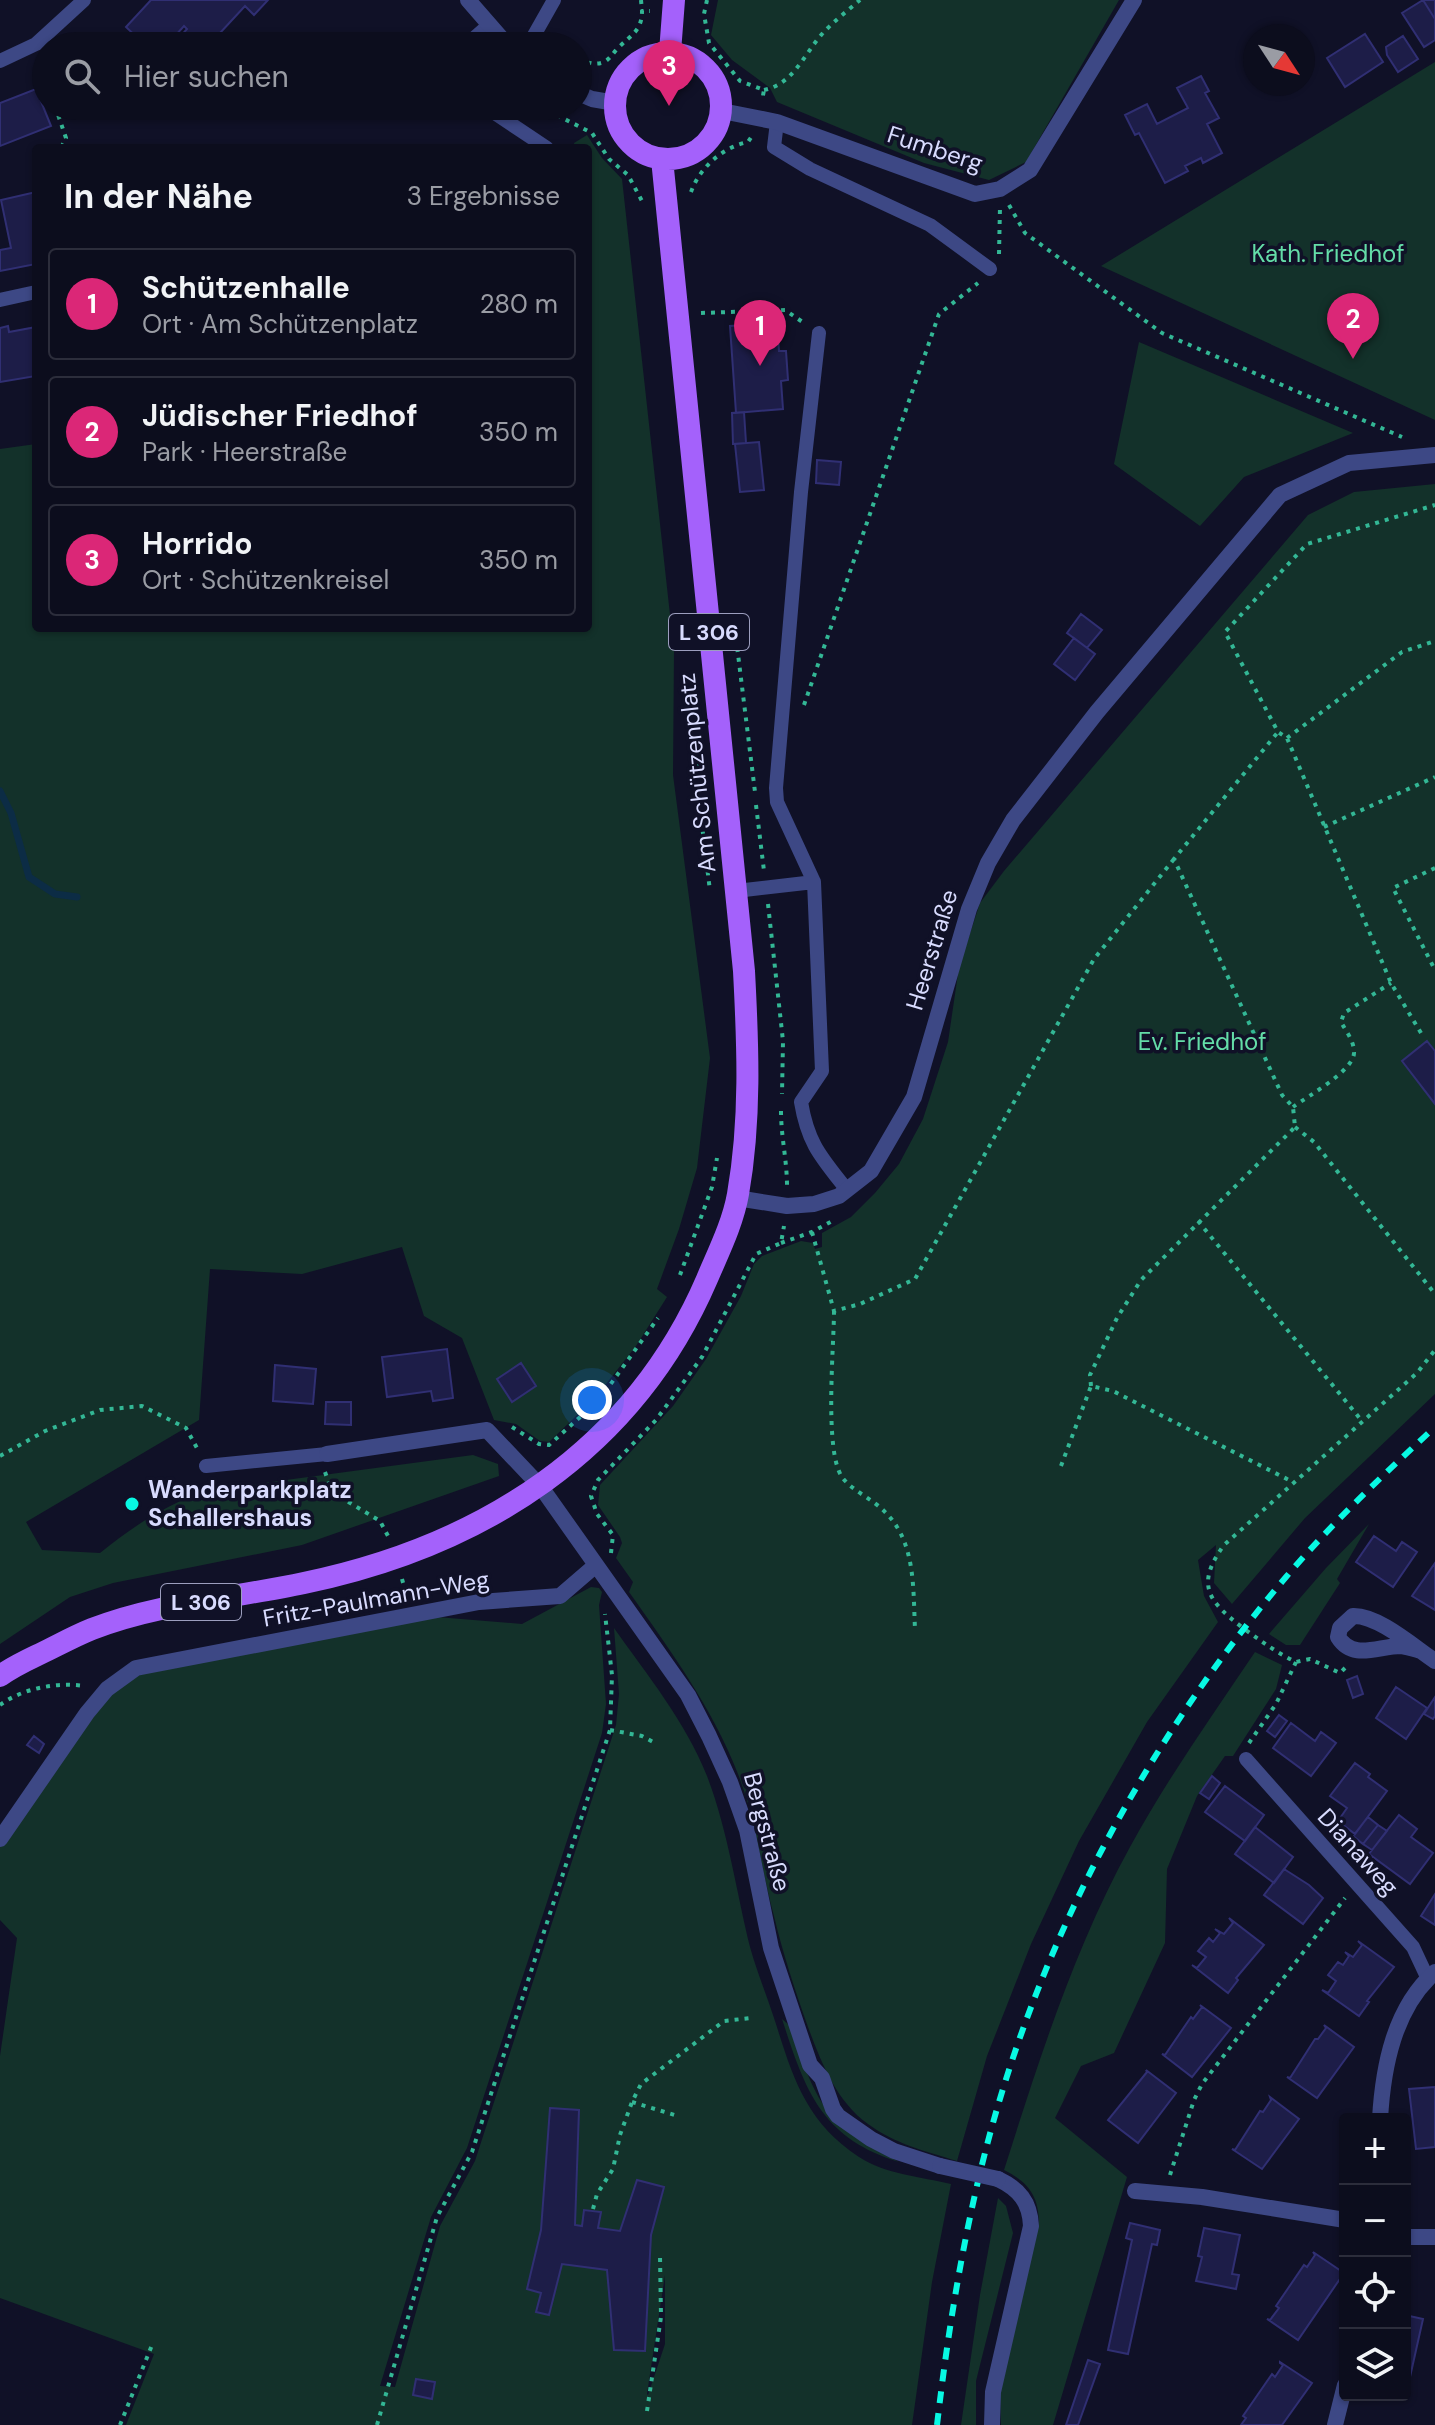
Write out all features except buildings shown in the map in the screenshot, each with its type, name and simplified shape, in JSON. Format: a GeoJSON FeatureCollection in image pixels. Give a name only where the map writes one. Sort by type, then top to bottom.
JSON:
{"type":"FeatureCollection","features":[{"type":"Feature","properties":{"kind":"main road"},"geometry":{"type":"LineString","coordinates":[[664,5],[670,52]]}},
{"type":"Feature","properties":{"kind":"main road"},"geometry":{"type":"LineString","coordinates":[[670,52],[687,55],[703,64],[714,77],[721,93],[722,111],[717,127],[702,147],[679,158],[662,159],[647,155],[633,146],[616,119],[615,103],[622,80],[638,61],[654,54],[670,52]]}},
{"type":"Feature","properties":{"kind":"main road","name":"L 306"},"geometry":{"type":"LineString","coordinates":[[658,201],[662,159]]}},
{"type":"Feature","properties":{"kind":"main road","name":"Am Schützenplatz"},"geometry":{"type":"LineString","coordinates":[[658,201],[736,891],[749,1063],[744,1149],[737,1198]]}},
{"type":"Feature","properties":{"kind":"main road","name":"L 306"},"geometry":{"type":"LineString","coordinates":[[0,1676],[92,1629],[160,1609],[306,1583],[396,1558],[464,1532],[541,1487],[584,1452],[625,1410],[662,1363],[696,1305],[737,1198]]}},
{"type":"Feature","properties":{"kind":"street"},"geometry":{"type":"LineString","coordinates":[[468,0],[495,32]]}},
{"type":"Feature","properties":{"kind":"street","name":"Fumberg"},"geometry":{"type":"LineString","coordinates":[[722,111],[769,119],[975,194],[1000,189],[1030,170],[1134,0]]}},
{"type":"Feature","properties":{"kind":"street"},"geometry":{"type":"LineString","coordinates":[[592,99],[615,103]]}},
{"type":"Feature","properties":{"kind":"street","name":"Heerstraße"},"geometry":{"type":"LineString","coordinates":[[737,1198],[787,1206],[814,1204],[839,1196],[871,1171],[914,1097],[969,909],[988,863],[1013,820],[1097,712],[1280,495],[1349,463],[1435,455]]}},
{"type":"Feature","properties":{"kind":"street"},"geometry":{"type":"LineString","coordinates":[[323,1455],[487,1430],[541,1487]]}},
{"type":"Feature","properties":{"kind":"street","name":"Bergstraße"},"geometry":{"type":"LineString","coordinates":[[541,1487],[688,1695],[730,1782],[747,1830],[771,1948],[809,2060],[822,2078],[833,2109],[844,2121],[894,2151],[940,2166],[998,2179],[1021,2194],[1031,2226],[993,2392],[992,2425]]}},
{"type":"Feature","properties":{"kind":"street","name":"Fritz-Paulmann-Weg"},"geometry":{"type":"LineString","coordinates":[[0,1839],[87,1713],[107,1689],[136,1668],[479,1602],[560,1596],[596,1565]]}},
{"type":"Feature","properties":{"kind":"street"},"geometry":{"type":"LineString","coordinates":[[1353,1616],[1369,1618],[1428,1656],[1398,1646],[1350,1650],[1338,1637],[1340,1628],[1353,1616]]}},
{"type":"Feature","properties":{"kind":"street"},"geometry":{"type":"LineString","coordinates":[[1380,2113],[1394,2035],[1404,2011],[1431,1976]]}},
{"type":"Feature","properties":{"kind":"street"},"geometry":{"type":"LineString","coordinates":[[1135,2191],[1202,2197],[1339,2219]]}},
{"type":"Feature","properties":{"kind":"street"},"geometry":{"type":"LineString","coordinates":[[1411,2237],[1435,2237]]}},
{"type":"Feature","properties":{"kind":"street"},"geometry":{"type":"LineString","coordinates":[[1335,2425],[1341,2401]]}},
{"type":"Feature","properties":{"kind":"lane"},"geometry":{"type":"LineString","coordinates":[[49,32],[84,0]]}},
{"type":"Feature","properties":{"kind":"lane"},"geometry":{"type":"LineString","coordinates":[[536,32],[554,0]]}},
{"type":"Feature","properties":{"kind":"lane"},"geometry":{"type":"LineString","coordinates":[[481,32],[489,25]]}},
{"type":"Feature","properties":{"kind":"lane"},"geometry":{"type":"LineString","coordinates":[[0,61],[32,46]]}},
{"type":"Feature","properties":{"kind":"lane"},"geometry":{"type":"LineString","coordinates":[[769,119],[774,147],[810,169],[930,225],[990,269]]}},
{"type":"Feature","properties":{"kind":"lane"},"geometry":{"type":"LineString","coordinates":[[505,120],[541,144]]}},
{"type":"Feature","properties":{"kind":"lane"},"geometry":{"type":"LineString","coordinates":[[0,300],[32,293]]}},
{"type":"Feature","properties":{"kind":"lane"},"geometry":{"type":"LineString","coordinates":[[819,333],[801,492],[776,788],[777,802],[814,882],[822,1071],[801,1102],[806,1129],[816,1150],[847,1190]]}},
{"type":"Feature","properties":{"kind":"lane"},"geometry":{"type":"LineString","coordinates":[[736,891],[814,882]]}},
{"type":"Feature","properties":{"kind":"lane"},"geometry":{"type":"LineString","coordinates":[[206,1466],[323,1455]]}},
{"type":"Feature","properties":{"kind":"lane","name":"Dianaweg"},"geometry":{"type":"LineString","coordinates":[[1246,1759],[1413,1947],[1431,1976]]}},
{"type":"Feature","properties":{"kind":"path"},"geometry":{"type":"LineString","coordinates":[[592,65],[609,59],[637,33],[642,22],[641,0]]}},
{"type":"Feature","properties":{"kind":"path"},"geometry":{"type":"LineString","coordinates":[[707,0],[704,14],[709,43],[740,81],[764,90],[779,87],[823,33],[860,0]]}},
{"type":"Feature","properties":{"kind":"path"},"geometry":{"type":"LineString","coordinates":[[642,11],[664,5]]}},
{"type":"Feature","properties":{"kind":"path"},"geometry":{"type":"LineString","coordinates":[[694,13],[704,14]]}},
{"type":"Feature","properties":{"kind":"path"},"geometry":{"type":"LineString","coordinates":[[691,200],[691,190],[699,175],[723,151],[748,142],[769,119],[764,90]]}},
{"type":"Feature","properties":{"kind":"path"},"geometry":{"type":"LineString","coordinates":[[60,120],[66,138],[63,144]]}},
{"type":"Feature","properties":{"kind":"path"},"geometry":{"type":"LineString","coordinates":[[564,120],[592,133],[609,159],[628,175],[641,201],[642,212]]}},
{"type":"Feature","properties":{"kind":"path"},"geometry":{"type":"LineString","coordinates":[[801,714],[939,314],[979,281],[999,258],[1000,189]]}},
{"type":"Feature","properties":{"kind":"path"},"geometry":{"type":"LineString","coordinates":[[1000,189],[1025,233],[1162,333],[1406,439]]}},
{"type":"Feature","properties":{"kind":"path"},"geometry":{"type":"LineString","coordinates":[[641,201],[658,201]]}},
{"type":"Feature","properties":{"kind":"path"},"geometry":{"type":"LineString","coordinates":[[699,313],[785,310],[819,333]]}},
{"type":"Feature","properties":{"kind":"path"},"geometry":{"type":"LineString","coordinates":[[1421,1033],[1391,983],[1287,738],[1278,732],[1225,632],[1307,544],[1435,505]]}},
{"type":"Feature","properties":{"kind":"path"},"geometry":{"type":"LineString","coordinates":[[1287,738],[1402,652],[1435,641]]}},
{"type":"Feature","properties":{"kind":"path"},"geometry":{"type":"LineString","coordinates":[[834,1311],[860,1304],[915,1279],[1094,959],[1278,732]]}},
{"type":"Feature","properties":{"kind":"path"},"geometry":{"type":"LineString","coordinates":[[696,745],[700,809],[712,904]]}},
{"type":"Feature","properties":{"kind":"path"},"geometry":{"type":"LineString","coordinates":[[1324,828],[1435,777]]}},
{"type":"Feature","properties":{"kind":"path"},"geometry":{"type":"LineString","coordinates":[[1174,859],[1282,1095],[1293,1107],[1295,1127],[1314,1142],[1435,1294]]}},
{"type":"Feature","properties":{"kind":"path"},"geometry":{"type":"LineString","coordinates":[[1435,868],[1393,888],[1435,970]]}},
{"type":"Feature","properties":{"kind":"path"},"geometry":{"type":"LineString","coordinates":[[1293,1107],[1349,1067],[1355,1055],[1341,1022],[1344,1013],[1391,983]]}},
{"type":"Feature","properties":{"kind":"path"},"geometry":{"type":"LineString","coordinates":[[1061,1466],[1091,1386],[1090,1375],[1117,1318],[1141,1280],[1295,1127]]}},
{"type":"Feature","properties":{"kind":"path"},"geometry":{"type":"LineString","coordinates":[[677,1282],[690,1255],[712,1187],[720,1145]]}},
{"type":"Feature","properties":{"kind":"path"},"geometry":{"type":"LineString","coordinates":[[596,1565],[609,1556],[614,1541],[593,1504],[591,1496],[598,1480],[656,1420],[702,1357],[756,1254],[781,1243],[787,1206]]}},
{"type":"Feature","properties":{"kind":"path"},"geometry":{"type":"LineString","coordinates":[[1198,1221],[1362,1421]]}},
{"type":"Feature","properties":{"kind":"path"},"geometry":{"type":"LineString","coordinates":[[812,1232],[834,1311],[832,1449],[842,1477],[887,1513],[904,1540],[912,1574],[915,1629]]}},
{"type":"Feature","properties":{"kind":"path"},"geometry":{"type":"LineString","coordinates":[[487,1430],[515,1427],[539,1444],[549,1445],[598,1402],[665,1309]]}},
{"type":"Feature","properties":{"kind":"path"},"geometry":{"type":"LineString","coordinates":[[1360,1651],[1340,1673],[1310,1659],[1296,1662],[1278,1653],[1220,1610],[1210,1597],[1207,1581],[1212,1562],[1224,1545],[1417,1373],[1435,1350]]}},
{"type":"Feature","properties":{"kind":"path"},"geometry":{"type":"LineString","coordinates":[[1091,1386],[1113,1391],[1293,1482]]}},
{"type":"Feature","properties":{"kind":"path"},"geometry":{"type":"LineString","coordinates":[[0,1456],[45,1431],[100,1410],[142,1406],[186,1428],[206,1466]]}},
{"type":"Feature","properties":{"kind":"path"},"geometry":{"type":"LineString","coordinates":[[323,1455],[332,1492],[380,1521],[396,1558],[412,1615]]}},
{"type":"Feature","properties":{"kind":"path"},"geometry":{"type":"LineString","coordinates":[[377,2425],[437,2217],[472,2152],[610,1730],[612,1675],[604,1597],[612,1586]]}},
{"type":"Feature","properties":{"kind":"path"},"geometry":{"type":"LineString","coordinates":[[1246,1759],[1246,1746],[1276,1704],[1296,1662]]}},
{"type":"Feature","properties":{"kind":"path"},"geometry":{"type":"LineString","coordinates":[[0,1705],[38,1688],[76,1685],[107,1689]]}},
{"type":"Feature","properties":{"kind":"path"},"geometry":{"type":"LineString","coordinates":[[610,1730],[642,1736],[655,1743]]}},
{"type":"Feature","properties":{"kind":"path"},"geometry":{"type":"LineString","coordinates":[[1167,2195],[1177,2151],[1202,2084],[1346,1897],[1359,1886]]}},
{"type":"Feature","properties":{"kind":"path"},"geometry":{"type":"LineString","coordinates":[[593,2209],[597,2194],[613,2169],[620,2135],[641,2084],[724,2021],[751,2018]]}},
{"type":"Feature","properties":{"kind":"path"},"geometry":{"type":"LineString","coordinates":[[632,2102],[678,2116]]}},
{"type":"Feature","properties":{"kind":"path"},"geometry":{"type":"LineString","coordinates":[[647,2411],[661,2317],[660,2256]]}},
{"type":"Feature","properties":{"kind":"path"},"geometry":{"type":"LineString","coordinates":[[120,2425],[152,2345]]}},
{"type":"Feature","properties":{"kind":"green space"},"geometry":{"type":"Polygon","coordinates":[[[718,0],[1119,0],[1026,162],[989,180],[924,163],[777,102],[770,88],[732,60],[711,35],[718,0]]]}},
{"type":"Feature","properties":{"kind":"green space","name":"Kath. Friedhof"},"geometry":{"type":"Polygon","coordinates":[[[1435,62],[1435,420],[1101,266],[1435,62]]]}},
{"type":"Feature","properties":{"kind":"green space"},"geometry":{"type":"Polygon","coordinates":[[[587,135],[602,158],[622,179],[674,651],[673,775],[710,1058],[697,1168],[657,1289],[667,1297],[636,1346],[595,1398],[549,1442],[540,1441],[516,1424],[494,1420],[462,1338],[424,1316],[402,1247],[302,1274],[210,1269],[199,1420],[26,1522],[42,1550],[100,1553],[150,1518],[204,1491],[473,1455],[498,1464],[499,1476],[302,1545],[113,1583],[70,1597],[0,1644],[0,449],[32,445],[32,632],[592,632],[592,144],[574,143],[587,135]]]}},
{"type":"Feature","properties":{"kind":"green space"},"geometry":{"type":"Polygon","coordinates":[[[1139,342],[1353,433],[1244,477],[1200,526],[1114,464],[1139,342]]]}},
{"type":"Feature","properties":{"kind":"green space","name":"Ev. Friedhof"},"geometry":{"type":"Polygon","coordinates":[[[1435,484],[1435,1394],[1305,1518],[1232,1604],[1214,1583],[1216,1545],[1198,1560],[1204,1596],[1218,1622],[1147,1722],[1079,1841],[1031,1944],[987,2056],[957,2161],[878,2131],[857,2115],[831,2080],[818,2054],[785,1958],[738,1774],[703,1702],[629,1592],[633,1582],[616,1558],[622,1543],[620,1537],[598,1505],[600,1485],[673,1406],[706,1359],[741,1296],[754,1264],[762,1256],[801,1241],[813,1243],[815,1249],[822,1247],[822,1233],[851,1217],[899,1164],[923,1119],[948,1042],[959,967],[980,903],[1004,871],[1308,515],[1354,492],[1435,484]]]}},
{"type":"Feature","properties":{"kind":"green space"},"geometry":{"type":"Polygon","coordinates":[[[1369,1524],[1337,1579],[1340,1583],[1300,1645],[1286,1645],[1269,1634],[1326,1568],[1369,1524]]]}},
{"type":"Feature","properties":{"kind":"green space"},"geometry":{"type":"Polygon","coordinates":[[[591,1587],[599,1588],[602,1592],[599,1605],[606,1704],[602,1733],[467,2148],[431,2217],[380,2386],[395,2387],[440,2226],[475,2161],[616,1725],[619,1694],[614,1628],[677,1718],[707,1776],[726,1839],[753,1956],[788,2061],[814,2114],[841,2143],[869,2163],[951,2184],[932,2282],[912,2425],[126,2425],[154,2354],[0,2298],[0,2056],[17,1938],[0,1920],[0,1839],[87,1713],[136,1668],[412,1615],[522,1624],[591,1587]],[[665,2275],[648,2395],[665,2344],[665,2275]]]}},
{"type":"Feature","properties":{"kind":"green space"},"geometry":{"type":"Polygon","coordinates":[[[1255,1652],[1282,1665],[1276,1689],[1233,1756],[1225,1756],[1197,1796],[1167,1869],[1165,1943],[1114,2053],[1081,2066],[1055,2118],[1127,2177],[1053,2425],[1001,2425],[1000,2392],[1039,2221],[1030,2190],[1004,2170],[1031,2087],[1075,1965],[1130,1847],[1190,1748],[1255,1652]]]}},
{"type":"Feature","properties":{"kind":"green space"},"geometry":{"type":"Polygon","coordinates":[[[782,2019],[789,2025],[807,2073],[826,2108],[853,2135],[899,2162],[851,2140],[820,2108],[799,2068],[782,2019]]]}},
{"type":"Feature","properties":{"kind":"green space"},"geometry":{"type":"Polygon","coordinates":[[[998,2198],[1006,2206],[1013,2233],[976,2381],[976,2425],[961,2425],[980,2295],[998,2198]]]}},
{"type":"Feature","properties":{"kind":"waterway"},"geometry":{"type":"LineString","coordinates":[[0,791],[11,813],[29,877],[55,894],[77,897]]}},
{"type":"Feature","properties":{"kind":"railway"},"geometry":{"type":"LineString","coordinates":[[937,2425],[957,2284],[987,2145],[1037,1992],[1105,1844],[1188,1705],[1235,1640],[1321,1538],[1435,1427]]}},
{"type":"Feature","properties":{"kind":"place","name":"Horrido"},"geometry":{"type":"Point","coordinates":[669,106]}},
{"type":"Feature","properties":{"kind":"place","name":"Jüdischer Friedhof"},"geometry":{"type":"Point","coordinates":[1353,359]}},
{"type":"Feature","properties":{"kind":"place","name":"Schützenhalle"},"geometry":{"type":"Point","coordinates":[760,366]}},
{"type":"Feature","properties":{"kind":"place","name":"Wanderparkplatz Schallershaus"},"geometry":{"type":"Point","coordinates":[132,1504]}}]}
